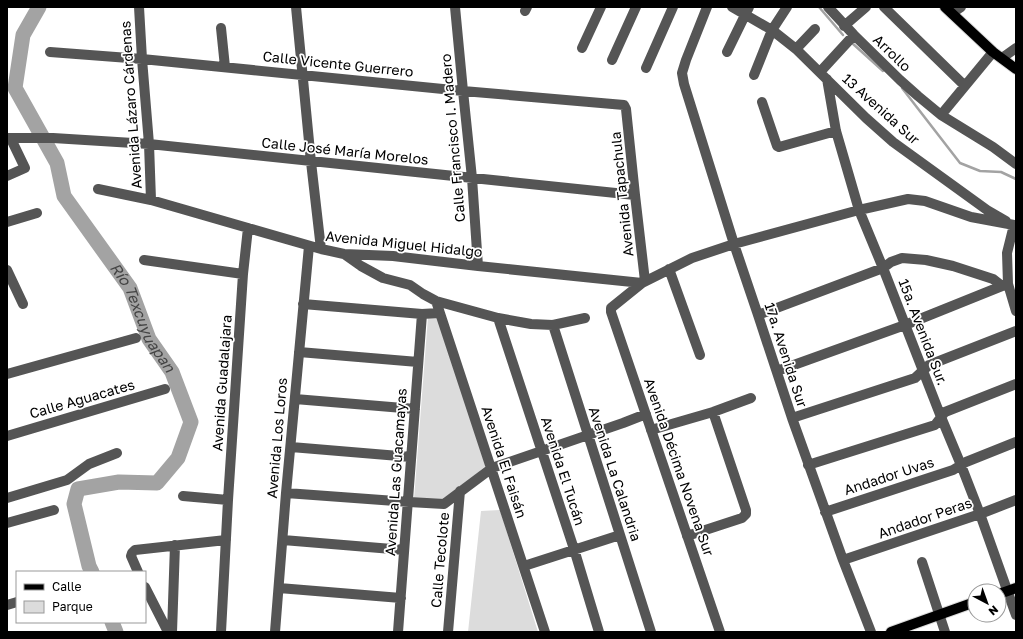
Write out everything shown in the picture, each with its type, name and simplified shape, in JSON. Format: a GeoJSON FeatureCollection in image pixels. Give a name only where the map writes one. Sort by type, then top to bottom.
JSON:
{"type":"FeatureCollection","features":[{"type":"Feature","properties":{"kind":"main road"},"geometry":{"type":"LineString","coordinates":[[948,10],[993,52],[1016,69]]}},
{"type":"Feature","properties":{"kind":"main road"},"geometry":{"type":"LineString","coordinates":[[891,632],[967,605]]}},
{"type":"Feature","properties":{"kind":"street","name":"Avenida Lázaro Cárdenas"},"geometry":{"type":"LineString","coordinates":[[139,7],[149,144],[151,200]]}},
{"type":"Feature","properties":{"kind":"street"},"geometry":{"type":"LineString","coordinates":[[296,7],[321,249]]}},
{"type":"Feature","properties":{"kind":"street","name":"Calle Francisco I. Madero"},"geometry":{"type":"LineString","coordinates":[[456,7],[472,178],[478,266]]}},
{"type":"Feature","properties":{"kind":"street"},"geometry":{"type":"LineString","coordinates":[[582,48],[601,7]]}},
{"type":"Feature","properties":{"kind":"street"},"geometry":{"type":"LineString","coordinates":[[612,60],[636,7]]}},
{"type":"Feature","properties":{"kind":"street"},"geometry":{"type":"LineString","coordinates":[[646,68],[673,7]]}},
{"type":"Feature","properties":{"kind":"street","name":"17a. Avenida Sur"},"geometry":{"type":"LineString","coordinates":[[707,7],[682,73],[684,84],[734,244],[808,465],[871,632]]}},
{"type":"Feature","properties":{"kind":"street","name":"13 Avenida Sur"},"geometry":{"type":"LineString","coordinates":[[732,7],[747,10],[796,48],[866,118],[893,142],[986,210],[1015,226]]}},
{"type":"Feature","properties":{"kind":"street"},"geometry":{"type":"LineString","coordinates":[[754,75],[772,30],[787,7]]}},
{"type":"Feature","properties":{"kind":"street","name":"Arrollo"},"geometry":{"type":"LineString","coordinates":[[828,7],[844,26],[900,80],[941,115],[993,147],[1016,164]]}},
{"type":"Feature","properties":{"kind":"street"},"geometry":{"type":"LineString","coordinates":[[844,26],[866,7]]}},
{"type":"Feature","properties":{"kind":"street"},"geometry":{"type":"LineString","coordinates":[[884,7],[965,86]]}},
{"type":"Feature","properties":{"kind":"street"},"geometry":{"type":"LineString","coordinates":[[948,10],[961,7]]}},
{"type":"Feature","properties":{"kind":"street"},"geometry":{"type":"LineString","coordinates":[[727,52],[747,10]]}},
{"type":"Feature","properties":{"kind":"street"},"geometry":{"type":"LineString","coordinates":[[221,28],[226,67]]}},
{"type":"Feature","properties":{"kind":"street"},"geometry":{"type":"LineString","coordinates":[[796,48],[815,28]]}},
{"type":"Feature","properties":{"kind":"street"},"geometry":{"type":"LineString","coordinates":[[824,76],[854,35]]}},
{"type":"Feature","properties":{"kind":"street"},"geometry":{"type":"LineString","coordinates":[[1002,58],[1016,48]]}},
{"type":"Feature","properties":{"kind":"street","name":"Calle Vicente Guerrero"},"geometry":{"type":"LineString","coordinates":[[50,52],[142,59],[463,91],[624,105]]}},
{"type":"Feature","properties":{"kind":"street"},"geometry":{"type":"LineString","coordinates":[[941,115],[993,52]]}},
{"type":"Feature","properties":{"kind":"street","name":"15a. Avenida Sur."},"geometry":{"type":"LineString","coordinates":[[824,76],[836,131],[859,210],[883,268],[940,418],[961,465],[980,514],[1016,615]]}},
{"type":"Feature","properties":{"kind":"street"},"geometry":{"type":"LineString","coordinates":[[762,102],[777,146],[779,147],[836,131]]}},
{"type":"Feature","properties":{"kind":"street","name":"Avenida Tapachula"},"geometry":{"type":"LineString","coordinates":[[624,105],[626,109],[644,282]]}},
{"type":"Feature","properties":{"kind":"street","name":"Calle José María Morelos"},"geometry":{"type":"LineString","coordinates":[[9,139],[53,138],[149,144],[635,195]]}},
{"type":"Feature","properties":{"kind":"street"},"geometry":{"type":"LineString","coordinates":[[7,176],[25,168],[9,139]]}},
{"type":"Feature","properties":{"kind":"street","name":"Avenida Miguel Hidalgo"},"geometry":{"type":"LineString","coordinates":[[98,189],[151,200],[309,246],[344,254],[393,256],[644,282]]}},
{"type":"Feature","properties":{"kind":"street"},"geometry":{"type":"LineString","coordinates":[[644,282],[692,258],[734,244],[859,210],[908,199],[925,201],[971,217],[1015,226],[1007,254],[1005,285],[1016,311]]}},
{"type":"Feature","properties":{"kind":"street"},"geometry":{"type":"LineString","coordinates":[[7,222],[37,213]]}},
{"type":"Feature","properties":{"kind":"street","name":"Avenida Guadalajara"},"geometry":{"type":"LineString","coordinates":[[221,632],[243,274],[248,228]]}},
{"type":"Feature","properties":{"kind":"street","name":"Avenida Los Loros"},"geometry":{"type":"LineString","coordinates":[[275,632],[290,447],[309,246]]}},
{"type":"Feature","properties":{"kind":"street"},"geometry":{"type":"LineString","coordinates":[[344,254],[360,266],[383,278],[410,285],[436,301],[498,318],[532,324],[553,325],[585,318]]}},
{"type":"Feature","properties":{"kind":"street"},"geometry":{"type":"LineString","coordinates":[[758,315],[883,268],[891,262],[902,258],[926,260],[953,266],[993,279],[1005,285]]}},
{"type":"Feature","properties":{"kind":"street"},"geometry":{"type":"LineString","coordinates":[[144,260],[243,274]]}},
{"type":"Feature","properties":{"kind":"street"},"geometry":{"type":"LineString","coordinates":[[7,270],[23,304]]}},
{"type":"Feature","properties":{"kind":"street"},"geometry":{"type":"LineString","coordinates":[[669,270],[700,355]]}},
{"type":"Feature","properties":{"kind":"street","name":"Avenida Décima Novena Sur"},"geometry":{"type":"LineString","coordinates":[[644,282],[614,304],[611,308],[611,312],[720,632]]}},
{"type":"Feature","properties":{"kind":"street"},"geometry":{"type":"LineString","coordinates":[[777,371],[905,325],[1005,285]]}},
{"type":"Feature","properties":{"kind":"street","name":"Avenida El Faisán"},"geometry":{"type":"LineString","coordinates":[[436,301],[545,632]]}},
{"type":"Feature","properties":{"kind":"street"},"geometry":{"type":"LineString","coordinates":[[303,304],[422,314],[439,313]]}},
{"type":"Feature","properties":{"kind":"street","name":"Avenida Las Guacamayas"},"geometry":{"type":"LineString","coordinates":[[398,632],[422,314]]}},
{"type":"Feature","properties":{"kind":"street","name":"Avenida El Tucán"},"geometry":{"type":"LineString","coordinates":[[498,318],[600,632]]}},
{"type":"Feature","properties":{"kind":"street","name":"Avenida La Calandria"},"geometry":{"type":"LineString","coordinates":[[553,325],[651,632]]}},
{"type":"Feature","properties":{"kind":"street"},"geometry":{"type":"LineString","coordinates":[[792,418],[914,378],[929,365],[1016,331]]}},
{"type":"Feature","properties":{"kind":"street"},"geometry":{"type":"LineString","coordinates":[[7,374],[136,338]]}},
{"type":"Feature","properties":{"kind":"street"},"geometry":{"type":"LineString","coordinates":[[299,352],[418,362]]}},
{"type":"Feature","properties":{"kind":"street"},"geometry":{"type":"LineString","coordinates":[[808,465],[935,425],[946,412],[1016,384]]}},
{"type":"Feature","properties":{"kind":"street","name":"Calle Aguacates"},"geometry":{"type":"LineString","coordinates":[[7,436],[165,389]]}},
{"type":"Feature","properties":{"kind":"street"},"geometry":{"type":"LineString","coordinates":[[651,430],[713,412],[751,398]]}},
{"type":"Feature","properties":{"kind":"street"},"geometry":{"type":"LineString","coordinates":[[295,399],[415,409]]}},
{"type":"Feature","properties":{"kind":"street"},"geometry":{"type":"LineString","coordinates":[[687,536],[742,518],[746,514],[746,510],[713,412]]}},
{"type":"Feature","properties":{"kind":"street"},"geometry":{"type":"LineString","coordinates":[[286,493],[444,504],[492,468],[646,414]]}},
{"type":"Feature","properties":{"kind":"street","name":"Andador Uvas"},"geometry":{"type":"LineString","coordinates":[[825,512],[953,470],[966,462],[1016,442]]}},
{"type":"Feature","properties":{"kind":"street"},"geometry":{"type":"LineString","coordinates":[[290,447],[411,457]]}},
{"type":"Feature","properties":{"kind":"street"},"geometry":{"type":"LineString","coordinates":[[7,498],[67,480],[89,464],[117,453]]}},
{"type":"Feature","properties":{"kind":"street","name":"Calle Tecolote"},"geometry":{"type":"LineString","coordinates":[[448,632],[460,491]]}},
{"type":"Feature","properties":{"kind":"street"},"geometry":{"type":"LineString","coordinates":[[183,496],[228,500]]}},
{"type":"Feature","properties":{"kind":"street","name":"Andador Peras"},"geometry":{"type":"LineString","coordinates":[[843,560],[980,514],[1016,500]]}},
{"type":"Feature","properties":{"kind":"street"},"geometry":{"type":"LineString","coordinates":[[7,523],[54,510]]}},
{"type":"Feature","properties":{"kind":"street"},"geometry":{"type":"LineString","coordinates":[[524,566],[620,535]]}},
{"type":"Feature","properties":{"kind":"street"},"geometry":{"type":"LineString","coordinates":[[138,571],[131,556],[135,550],[226,540]]}},
{"type":"Feature","properties":{"kind":"street"},"geometry":{"type":"LineString","coordinates":[[283,540],[404,550]]}},
{"type":"Feature","properties":{"kind":"street"},"geometry":{"type":"LineString","coordinates":[[172,632],[175,545]]}},
{"type":"Feature","properties":{"kind":"street"},"geometry":{"type":"LineString","coordinates":[[922,562],[945,632]]}},
{"type":"Feature","properties":{"kind":"street"},"geometry":{"type":"LineString","coordinates":[[279,588],[401,598]]}},
{"type":"Feature","properties":{"kind":"street"},"geometry":{"type":"LineString","coordinates":[[146,589],[168,632]]}},
{"type":"Feature","properties":{"kind":"green space"},"geometry":{"type":"Polygon","coordinates":[[[437,316],[487,465],[443,501],[414,499],[428,317],[437,316]]]}},
{"type":"Feature","properties":{"kind":"green space"},"geometry":{"type":"Polygon","coordinates":[[[500,510],[538,632],[468,632],[481,511],[500,510]]]}},
{"type":"Feature","properties":{"kind":"waterway","name":"Río Texcuyuapan"},"geometry":{"type":"LineString","coordinates":[[39,7],[23,35],[15,88],[57,163],[64,196],[130,288],[149,339],[172,372],[191,422],[178,458],[157,483],[119,482],[78,489],[74,504],[92,571]]}},
{"type":"Feature","properties":{"kind":"waterway"},"geometry":{"type":"LineString","coordinates":[[819,7],[843,35]]}},
{"type":"Feature","properties":{"kind":"waterway"},"geometry":{"type":"LineString","coordinates":[[852,43],[883,71]]}},
{"type":"Feature","properties":{"kind":"waterway"},"geometry":{"type":"LineString","coordinates":[[902,88],[960,163],[980,171],[1001,172],[1016,179]]}},
{"type":"Feature","properties":{"kind":"waterway","name":"Río Texcuyuapan"},"geometry":{"type":"LineString","coordinates":[[112,623],[116,632]]}}]}
